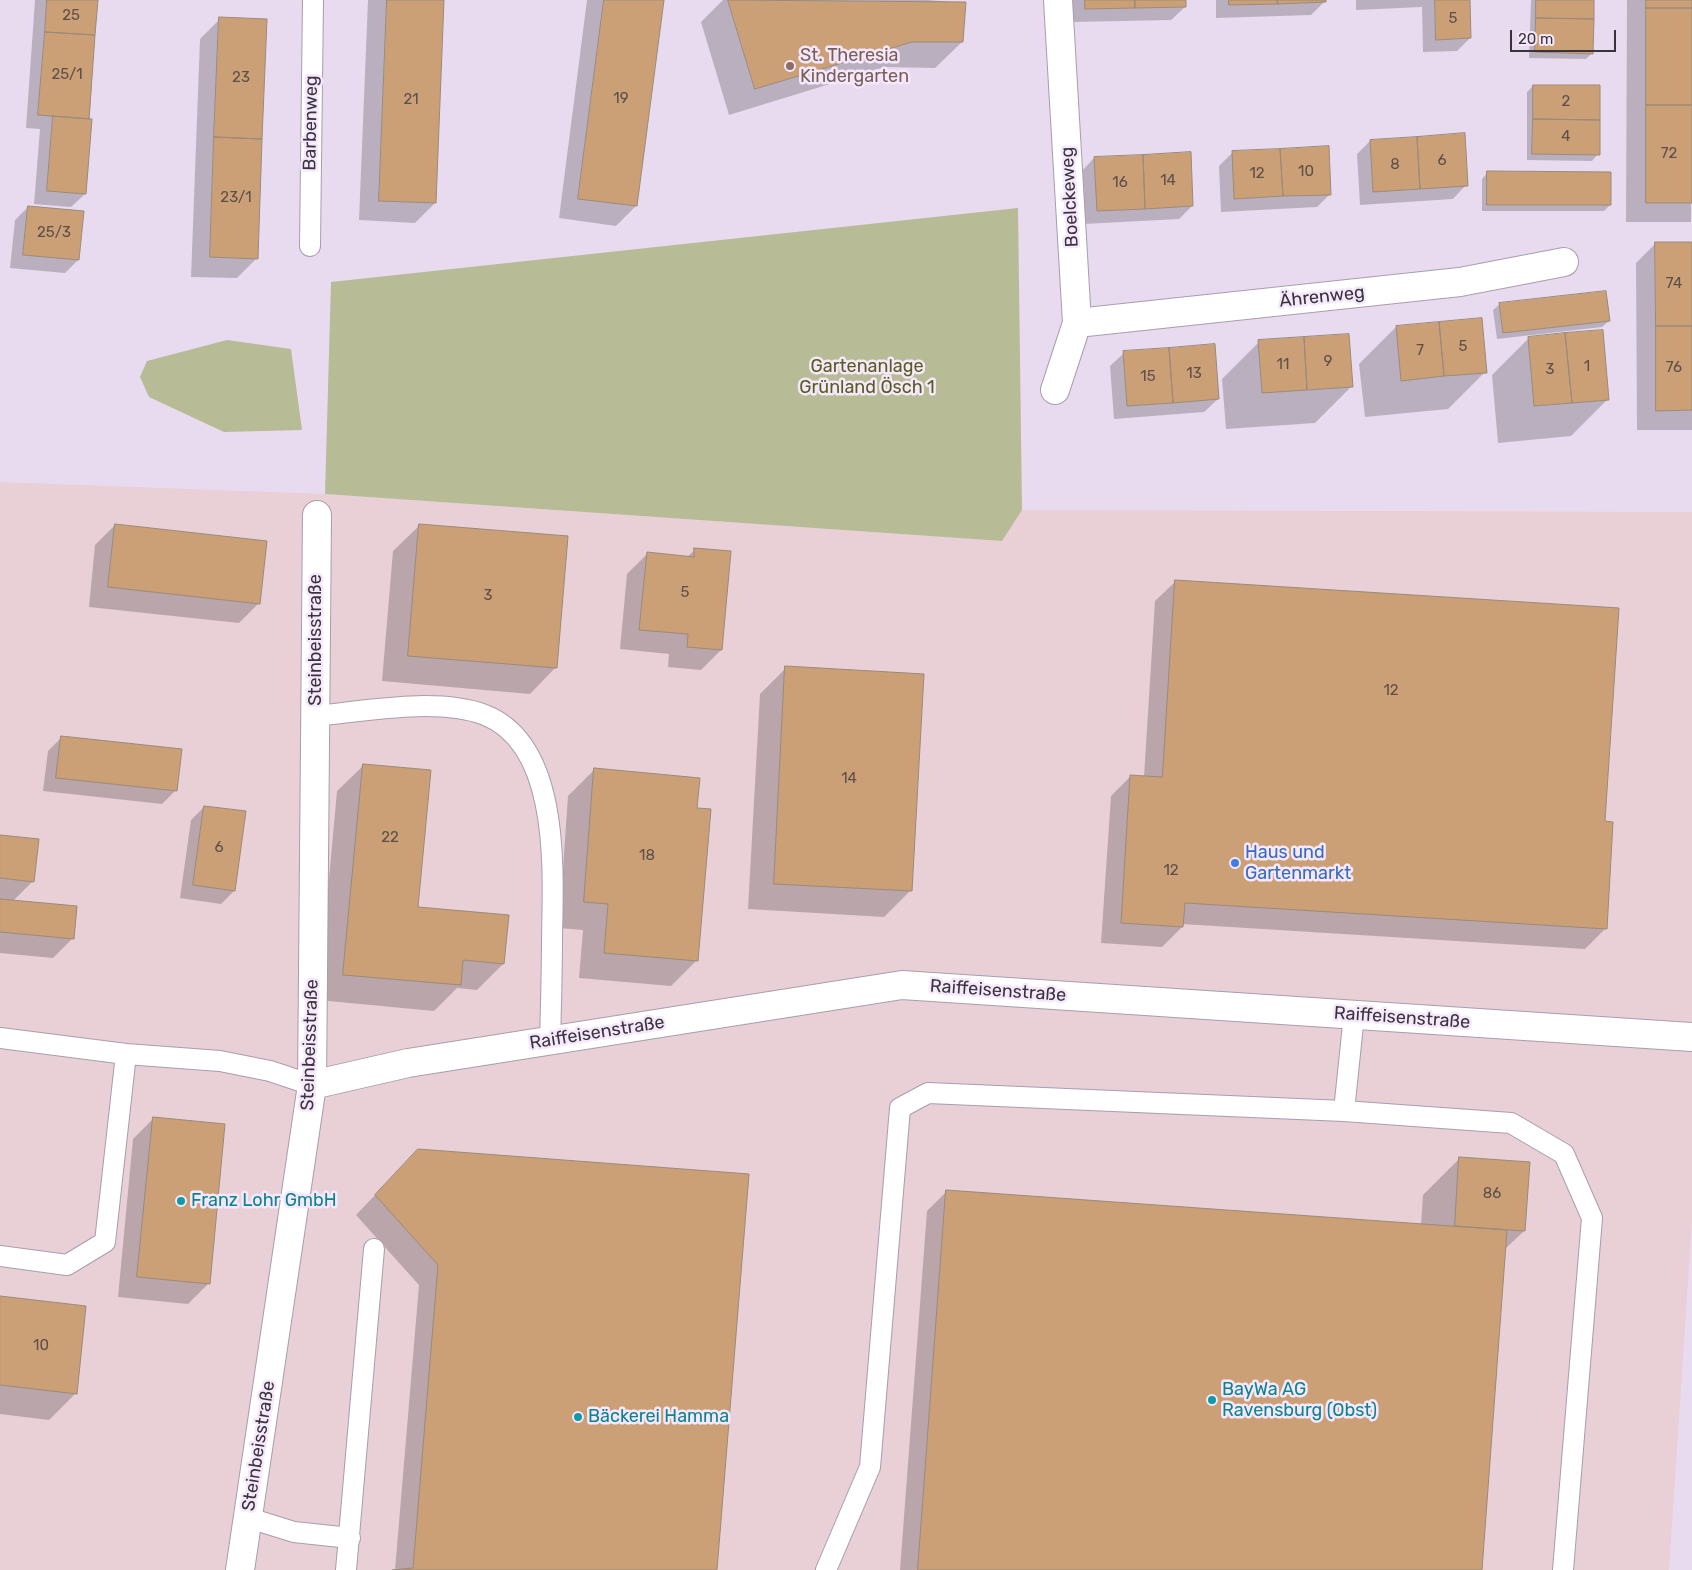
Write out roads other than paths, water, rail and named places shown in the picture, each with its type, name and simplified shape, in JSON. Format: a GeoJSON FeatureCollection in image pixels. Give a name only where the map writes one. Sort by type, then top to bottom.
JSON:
{"type":"FeatureCollection","features":[{"type":"Feature","properties":{"kind":"street","name":"Boelckeweg"},"geometry":{"type":"LineString","coordinates":[[1055,390],[1077,323],[1058,0]]}},
{"type":"Feature","properties":{"kind":"street","name":"Ährenweg"},"geometry":{"type":"LineString","coordinates":[[1077,323],[1460,282],[1564,262]]}},
{"type":"Feature","properties":{"kind":"street","name":"Steinbeisstraße"},"geometry":{"type":"LineString","coordinates":[[240,1570],[312,1085],[317,515]]}},
{"type":"Feature","properties":{"kind":"street","name":"Raiffeisenstraße"},"geometry":{"type":"LineString","coordinates":[[312,1085],[408,1063],[902,985],[1692,1037]]}},
{"type":"Feature","properties":{"kind":"lane","name":"Barbenweg"},"geometry":{"type":"LineString","coordinates":[[310,246],[313,0]]}},
{"type":"Feature","properties":{"kind":"lane"},"geometry":{"type":"LineString","coordinates":[[315,716],[408,708],[461,709],[485,715],[503,725],[523,747],[539,779],[550,823],[553,871],[550,1041]]}},
{"type":"Feature","properties":{"kind":"lane"},"geometry":{"type":"LineString","coordinates":[[1344,1111],[1354,1015]]}},
{"type":"Feature","properties":{"kind":"lane"},"geometry":{"type":"LineString","coordinates":[[0,1038],[126,1054],[220,1061],[270,1071],[312,1085]]}},
{"type":"Feature","properties":{"kind":"lane"},"geometry":{"type":"LineString","coordinates":[[0,1256],[67,1265],[105,1242],[126,1054]]}},
{"type":"Feature","properties":{"kind":"lane"},"geometry":{"type":"LineString","coordinates":[[826,1570],[870,1467],[900,1108],[928,1093],[1344,1111],[1511,1123],[1564,1154],[1592,1218],[1563,1570]]}},
{"type":"Feature","properties":{"kind":"lane"},"geometry":{"type":"LineString","coordinates":[[346,1570],[374,1249]]}},
{"type":"Feature","properties":{"kind":"lane"},"geometry":{"type":"LineString","coordinates":[[248,1518],[294,1532],[350,1538]]}},
{"type":"Feature","properties":{"kind":"place","name":"St. Theresia Kindergarten"},"geometry":{"type":"Point","coordinates":[790,66]}},
{"type":"Feature","properties":{"kind":"place","name":"Haus und Gartenmarkt"},"geometry":{"type":"Point","coordinates":[1235,863]}},
{"type":"Feature","properties":{"kind":"place","name":"Franz Lohr GmbH"},"geometry":{"type":"Point","coordinates":[181,1201]}},
{"type":"Feature","properties":{"kind":"place","name":"BayWa AG Ravensburg (Obst)"},"geometry":{"type":"Point","coordinates":[1212,1400]}},
{"type":"Feature","properties":{"kind":"place","name":"Bäckerei Hamma"},"geometry":{"type":"Point","coordinates":[578,1417]}},
{"type":"Feature","properties":{"kind":"park label","name":"Gartenanlage Grünland Ösch 1"},"geometry":{"type":"Point","coordinates":[867,377]}}]}
